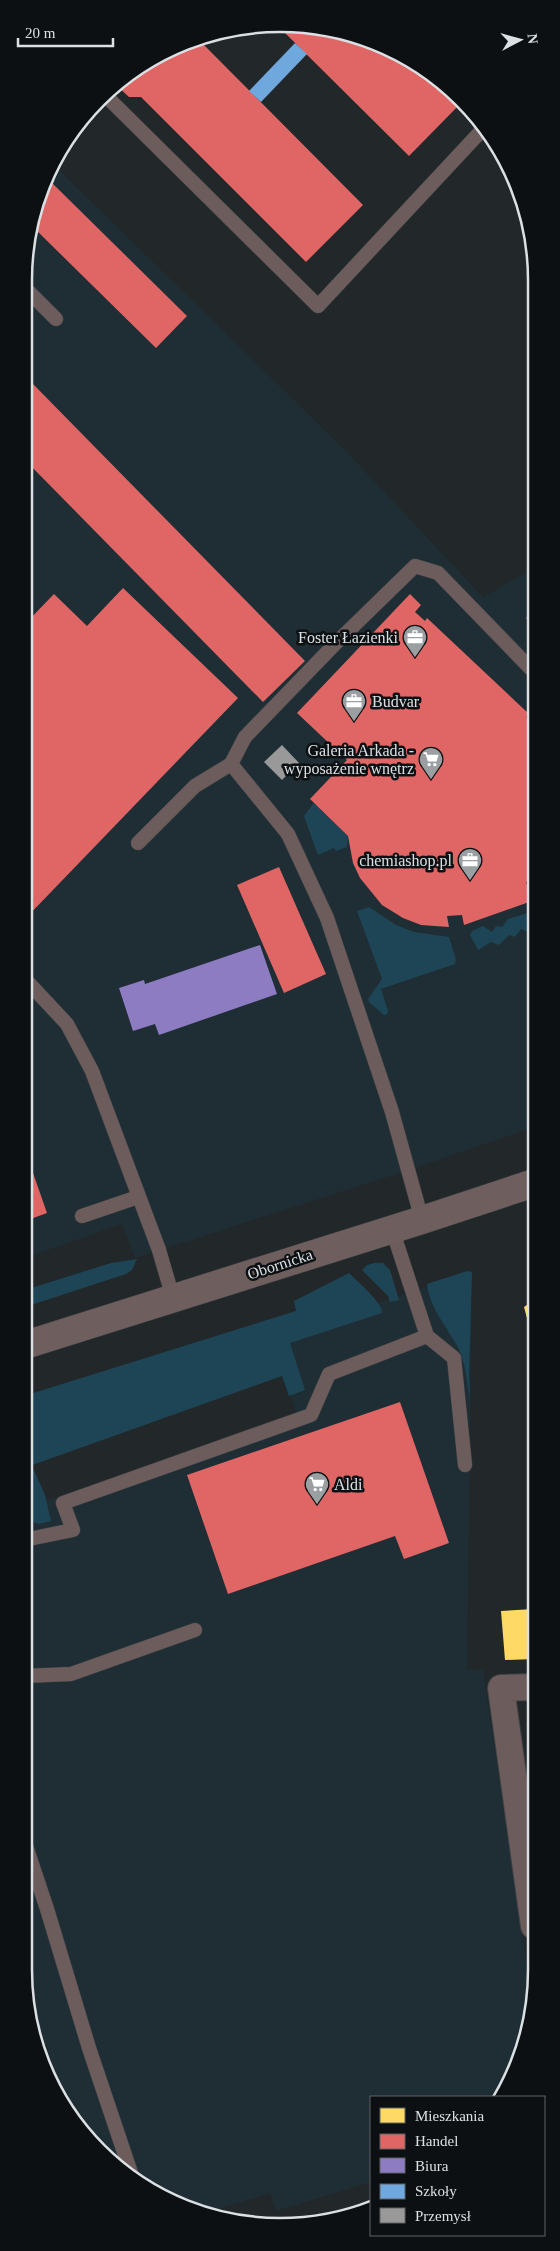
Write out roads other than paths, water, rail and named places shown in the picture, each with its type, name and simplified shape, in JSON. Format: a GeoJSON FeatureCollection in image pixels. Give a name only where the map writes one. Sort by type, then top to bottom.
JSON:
{"type":"FeatureCollection","features":[{"type":"Feature","properties":{"kind":"main road","name":"Obornicka"},"geometry":{"type":"LineString","coordinates":[[33,1342],[528,1185]]}},
{"type":"Feature","properties":{"kind":"street"},"geometry":{"type":"LineString","coordinates":[[528,1687],[501,1688],[528,1883]]}},
{"type":"Feature","properties":{"kind":"lane"},"geometry":{"type":"LineString","coordinates":[[110,101],[318,306],[479,133]]}},
{"type":"Feature","properties":{"kind":"lane"},"geometry":{"type":"LineString","coordinates":[[33,296],[56,319]]}},
{"type":"Feature","properties":{"kind":"lane"},"geometry":{"type":"LineString","coordinates":[[138,843],[195,786],[230,764],[245,737],[414,566],[438,573],[528,666]]}},
{"type":"Feature","properties":{"kind":"lane"},"geometry":{"type":"LineString","coordinates":[[230,764],[288,834],[327,918],[392,1112],[422,1220]]}},
{"type":"Feature","properties":{"kind":"lane"},"geometry":{"type":"LineString","coordinates":[[33,987],[67,1024],[92,1071],[159,1250],[173,1298]]}},
{"type":"Feature","properties":{"kind":"lane"},"geometry":{"type":"LineString","coordinates":[[82,1216],[138,1197]]}},
{"type":"Feature","properties":{"kind":"lane"},"geometry":{"type":"LineString","coordinates":[[392,1229],[427,1336],[454,1358],[465,1465]]}},
{"type":"Feature","properties":{"kind":"lane"},"geometry":{"type":"LineString","coordinates":[[33,1538],[72,1530],[63,1503],[311,1414],[329,1374],[427,1336]]}},
{"type":"Feature","properties":{"kind":"lane"},"geometry":{"type":"LineString","coordinates":[[33,1676],[71,1674],[195,1630]]}},
{"type":"Feature","properties":{"kind":"lane"},"geometry":{"type":"LineString","coordinates":[[33,1867],[89,2048],[129,2167]]}},
{"type":"Feature","properties":{"kind":"place","name":"Foster Łazienki"},"geometry":{"type":"Point","coordinates":[415,658]}},
{"type":"Feature","properties":{"kind":"place","name":"Budvar"},"geometry":{"type":"Point","coordinates":[354,722]}},
{"type":"Feature","properties":{"kind":"place","name":"Galeria Arkada - wyposażenie wnętrz"},"geometry":{"type":"Point","coordinates":[431,780]}},
{"type":"Feature","properties":{"kind":"place","name":"chemiashop.pl"},"geometry":{"type":"Point","coordinates":[470,881]}},
{"type":"Feature","properties":{"kind":"place","name":"Aldi"},"geometry":{"type":"Point","coordinates":[317,1505]}}]}
